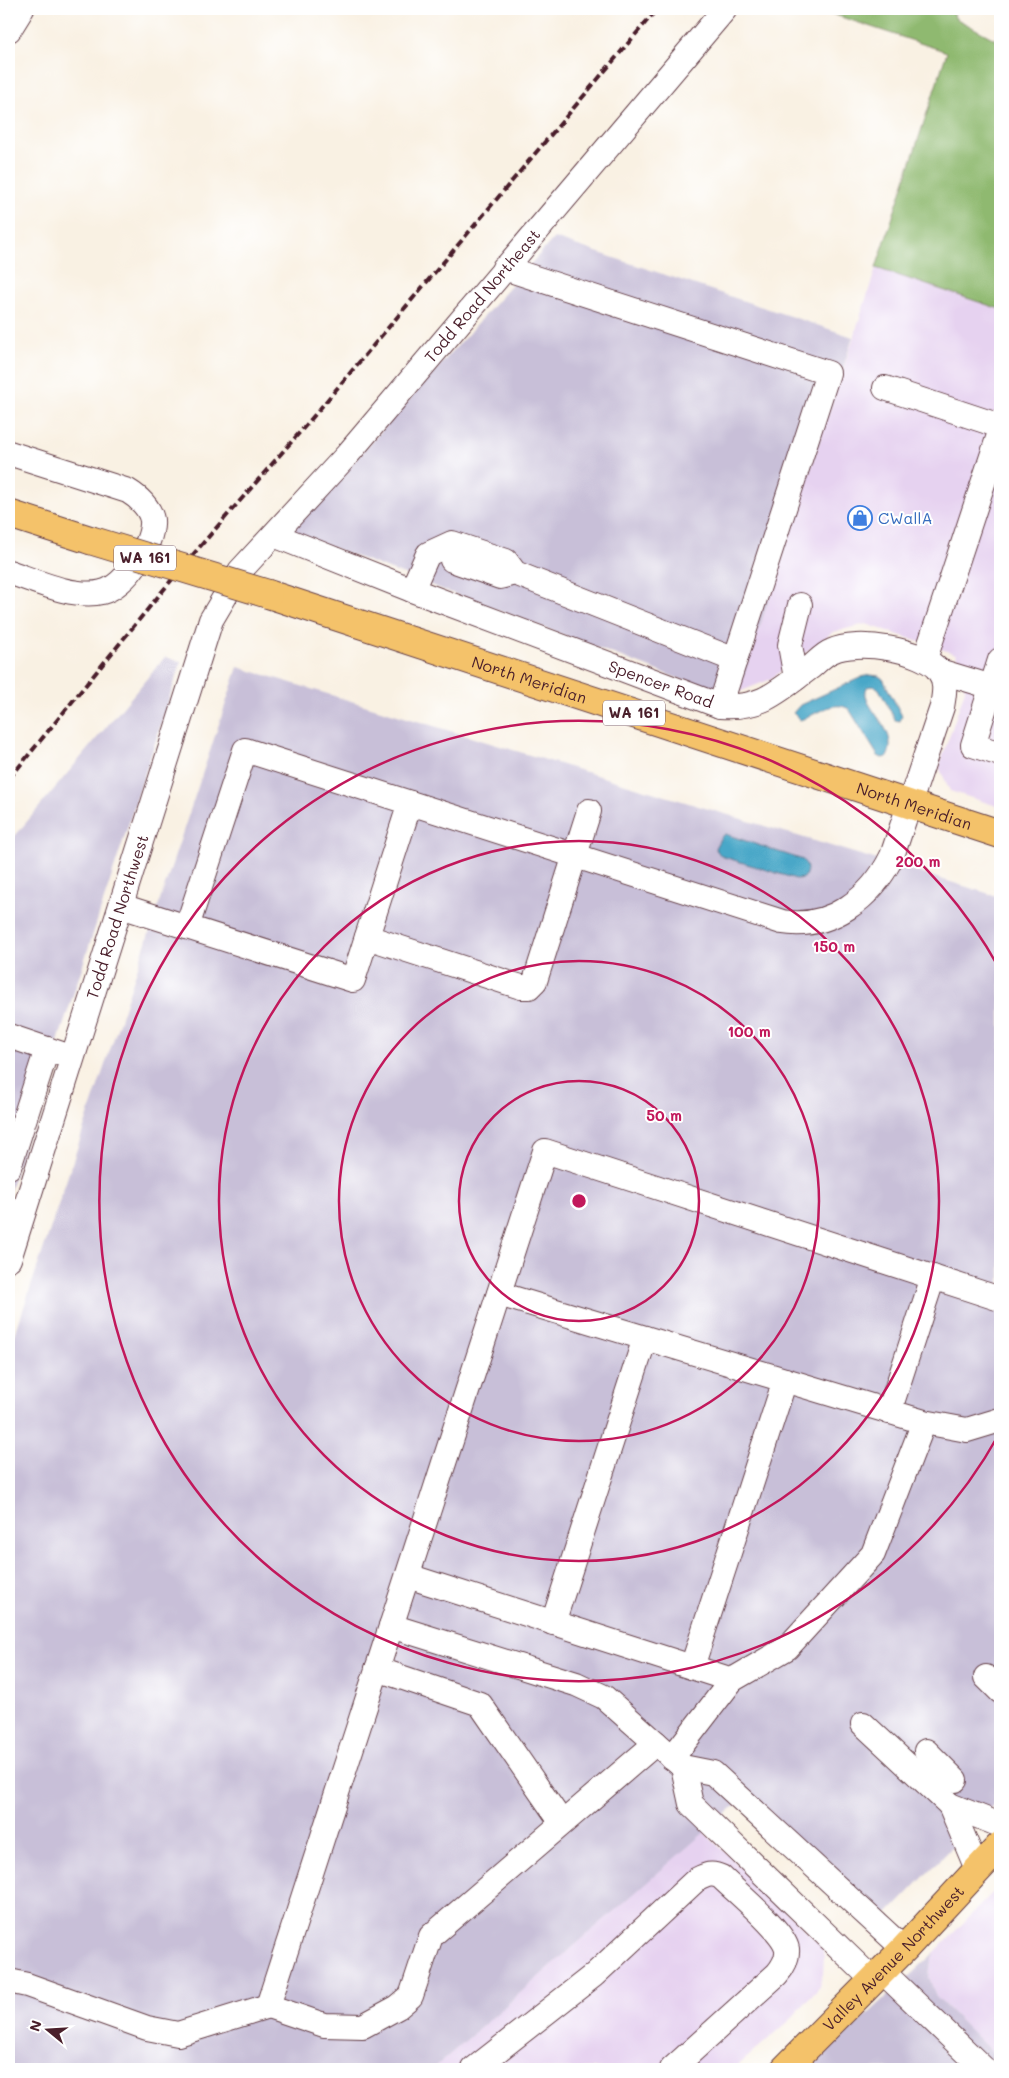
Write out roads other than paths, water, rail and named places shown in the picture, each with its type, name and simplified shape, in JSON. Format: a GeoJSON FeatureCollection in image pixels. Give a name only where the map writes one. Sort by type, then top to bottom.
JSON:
{"type":"FeatureCollection","features":[{"type":"Feature","properties":{"kind":"main road","name":"North Meridian"},"geometry":{"type":"LineString","coordinates":[[9,514],[199,575],[268,594],[1000,834]]}},
{"type":"Feature","properties":{"kind":"main road","name":"Valley Avenue Northwest"},"geometry":{"type":"LineString","coordinates":[[785,2069],[878,1976],[1000,1846]]}},
{"type":"Feature","properties":{"kind":"street"},"geometry":{"type":"LineString","coordinates":[[9,30],[22,9]]}},
{"type":"Feature","properties":{"kind":"street","name":"Todd Road Northeast"},"geometry":{"type":"LineString","coordinates":[[235,579],[348,454],[724,9]]}},
{"type":"Feature","properties":{"kind":"street"},"geometry":{"type":"LineString","coordinates":[[504,268],[828,373],[720,706]]}},
{"type":"Feature","properties":{"kind":"street"},"geometry":{"type":"LineString","coordinates":[[885,388],[1000,426]]}},
{"type":"Feature","properties":{"kind":"street"},"geometry":{"type":"LineString","coordinates":[[187,927],[245,750],[782,922],[806,924],[836,914],[858,901],[872,889],[883,874],[892,856],[942,707],[945,688],[932,665],[1000,432]]}},
{"type":"Feature","properties":{"kind":"street"},"geometry":{"type":"LineString","coordinates":[[9,453],[128,491],[143,504],[152,520],[150,532],[131,572],[114,588],[92,594],[77,593],[9,572]]}},
{"type":"Feature","properties":{"kind":"street","name":"Spencer Road"},"geometry":{"type":"LineString","coordinates":[[274,535],[412,590],[720,706],[740,707],[761,702],[832,651],[851,646],[875,645],[992,687]]}},
{"type":"Feature","properties":{"kind":"street"},"geometry":{"type":"LineString","coordinates":[[412,590],[424,559],[434,550],[440,549],[448,559],[500,576],[515,573],[735,660]]}},
{"type":"Feature","properties":{"kind":"street","name":"Todd Road Northwest"},"geometry":{"type":"LineString","coordinates":[[9,1256],[211,620],[235,579]]}},
{"type":"Feature","properties":{"kind":"street"},"geometry":{"type":"LineString","coordinates":[[796,678],[790,645],[800,605]]}},
{"type":"Feature","properties":{"kind":"street"},"geometry":{"type":"LineString","coordinates":[[1000,660],[973,745],[1000,754]]}},
{"type":"Feature","properties":{"kind":"street"},"geometry":{"type":"LineString","coordinates":[[121,906],[353,980],[410,803]]}},
{"type":"Feature","properties":{"kind":"street"},"geometry":{"type":"LineString","coordinates":[[367,937],[521,987],[529,987],[535,981],[589,812]]}},
{"type":"Feature","properties":{"kind":"street"},"geometry":{"type":"LineString","coordinates":[[9,1036],[73,1058]]}},
{"type":"Feature","properties":{"kind":"street"},"geometry":{"type":"LineString","coordinates":[[9,1166],[47,1049]]}},
{"type":"Feature","properties":{"kind":"street"},"geometry":{"type":"LineString","coordinates":[[268,2006],[545,1151],[1000,1299]]}},
{"type":"Feature","properties":{"kind":"street"},"geometry":{"type":"LineString","coordinates":[[889,1412],[933,1277]]}},
{"type":"Feature","properties":{"kind":"street"},"geometry":{"type":"LineString","coordinates":[[499,1294],[924,1422],[967,1430],[1000,1420]]}},
{"type":"Feature","properties":{"kind":"street"},"geometry":{"type":"LineString","coordinates":[[553,1623],[645,1338]]}},
{"type":"Feature","properties":{"kind":"street"},"geometry":{"type":"LineString","coordinates":[[692,1667],[785,1380]]}},
{"type":"Feature","properties":{"kind":"street"},"geometry":{"type":"LineString","coordinates":[[9,1981],[27,1985],[147,2028],[178,2034],[268,2006],[324,2025],[363,2026],[398,2007],[412,1996],[431,1936],[562,1823],[670,1756],[732,1680],[787,1648],[873,1554],[924,1422]]}},
{"type":"Feature","properties":{"kind":"street"},"geometry":{"type":"LineString","coordinates":[[408,1576],[732,1680]]}},
{"type":"Feature","properties":{"kind":"street"},"geometry":{"type":"LineString","coordinates":[[391,1626],[576,1684],[604,1698],[670,1756],[713,1773],[904,1949]]}},
{"type":"Feature","properties":{"kind":"street"},"geometry":{"type":"LineString","coordinates":[[377,1669],[480,1704],[562,1823]]}},
{"type":"Feature","properties":{"kind":"street"},"geometry":{"type":"LineString","coordinates":[[863,1724],[950,1805],[1000,1826]]}},
{"type":"Feature","properties":{"kind":"street"},"geometry":{"type":"LineString","coordinates":[[926,1751],[955,1780]]}},
{"type":"Feature","properties":{"kind":"street"},"geometry":{"type":"LineString","coordinates":[[670,1756],[692,1804],[878,1976],[984,2069]]}},
{"type":"Feature","properties":{"kind":"street"},"geometry":{"type":"LineString","coordinates":[[950,1805],[977,1869]]}},
{"type":"Feature","properties":{"kind":"street"},"geometry":{"type":"LineString","coordinates":[[474,2069],[594,1975],[696,1880],[708,1874],[715,1874],[778,1932],[787,1947],[787,1955],[784,1966],[777,1974],[672,2069]]}},
{"type":"Feature","properties":{"kind":"water"},"geometry":{"type":"Polygon","coordinates":[[[870,675],[879,676],[883,679],[902,716],[900,721],[895,720],[879,689],[875,686],[867,687],[866,695],[868,702],[889,737],[890,747],[887,757],[882,758],[878,756],[849,709],[843,706],[824,709],[800,720],[793,713],[800,705],[870,675]]]}},
{"type":"Feature","properties":{"kind":"water"},"geometry":{"type":"Polygon","coordinates":[[[725,834],[803,860],[807,869],[804,878],[796,879],[721,856],[715,848],[721,837],[725,834]]]}},
{"type":"Feature","properties":{"kind":"railway"},"geometry":{"type":"LineString","coordinates":[[9,779],[183,566],[307,424],[657,9]]}},
{"type":"Feature","properties":{"kind":"place","name":"CWallA"},"geometry":{"type":"Point","coordinates":[860,518]}}]}
